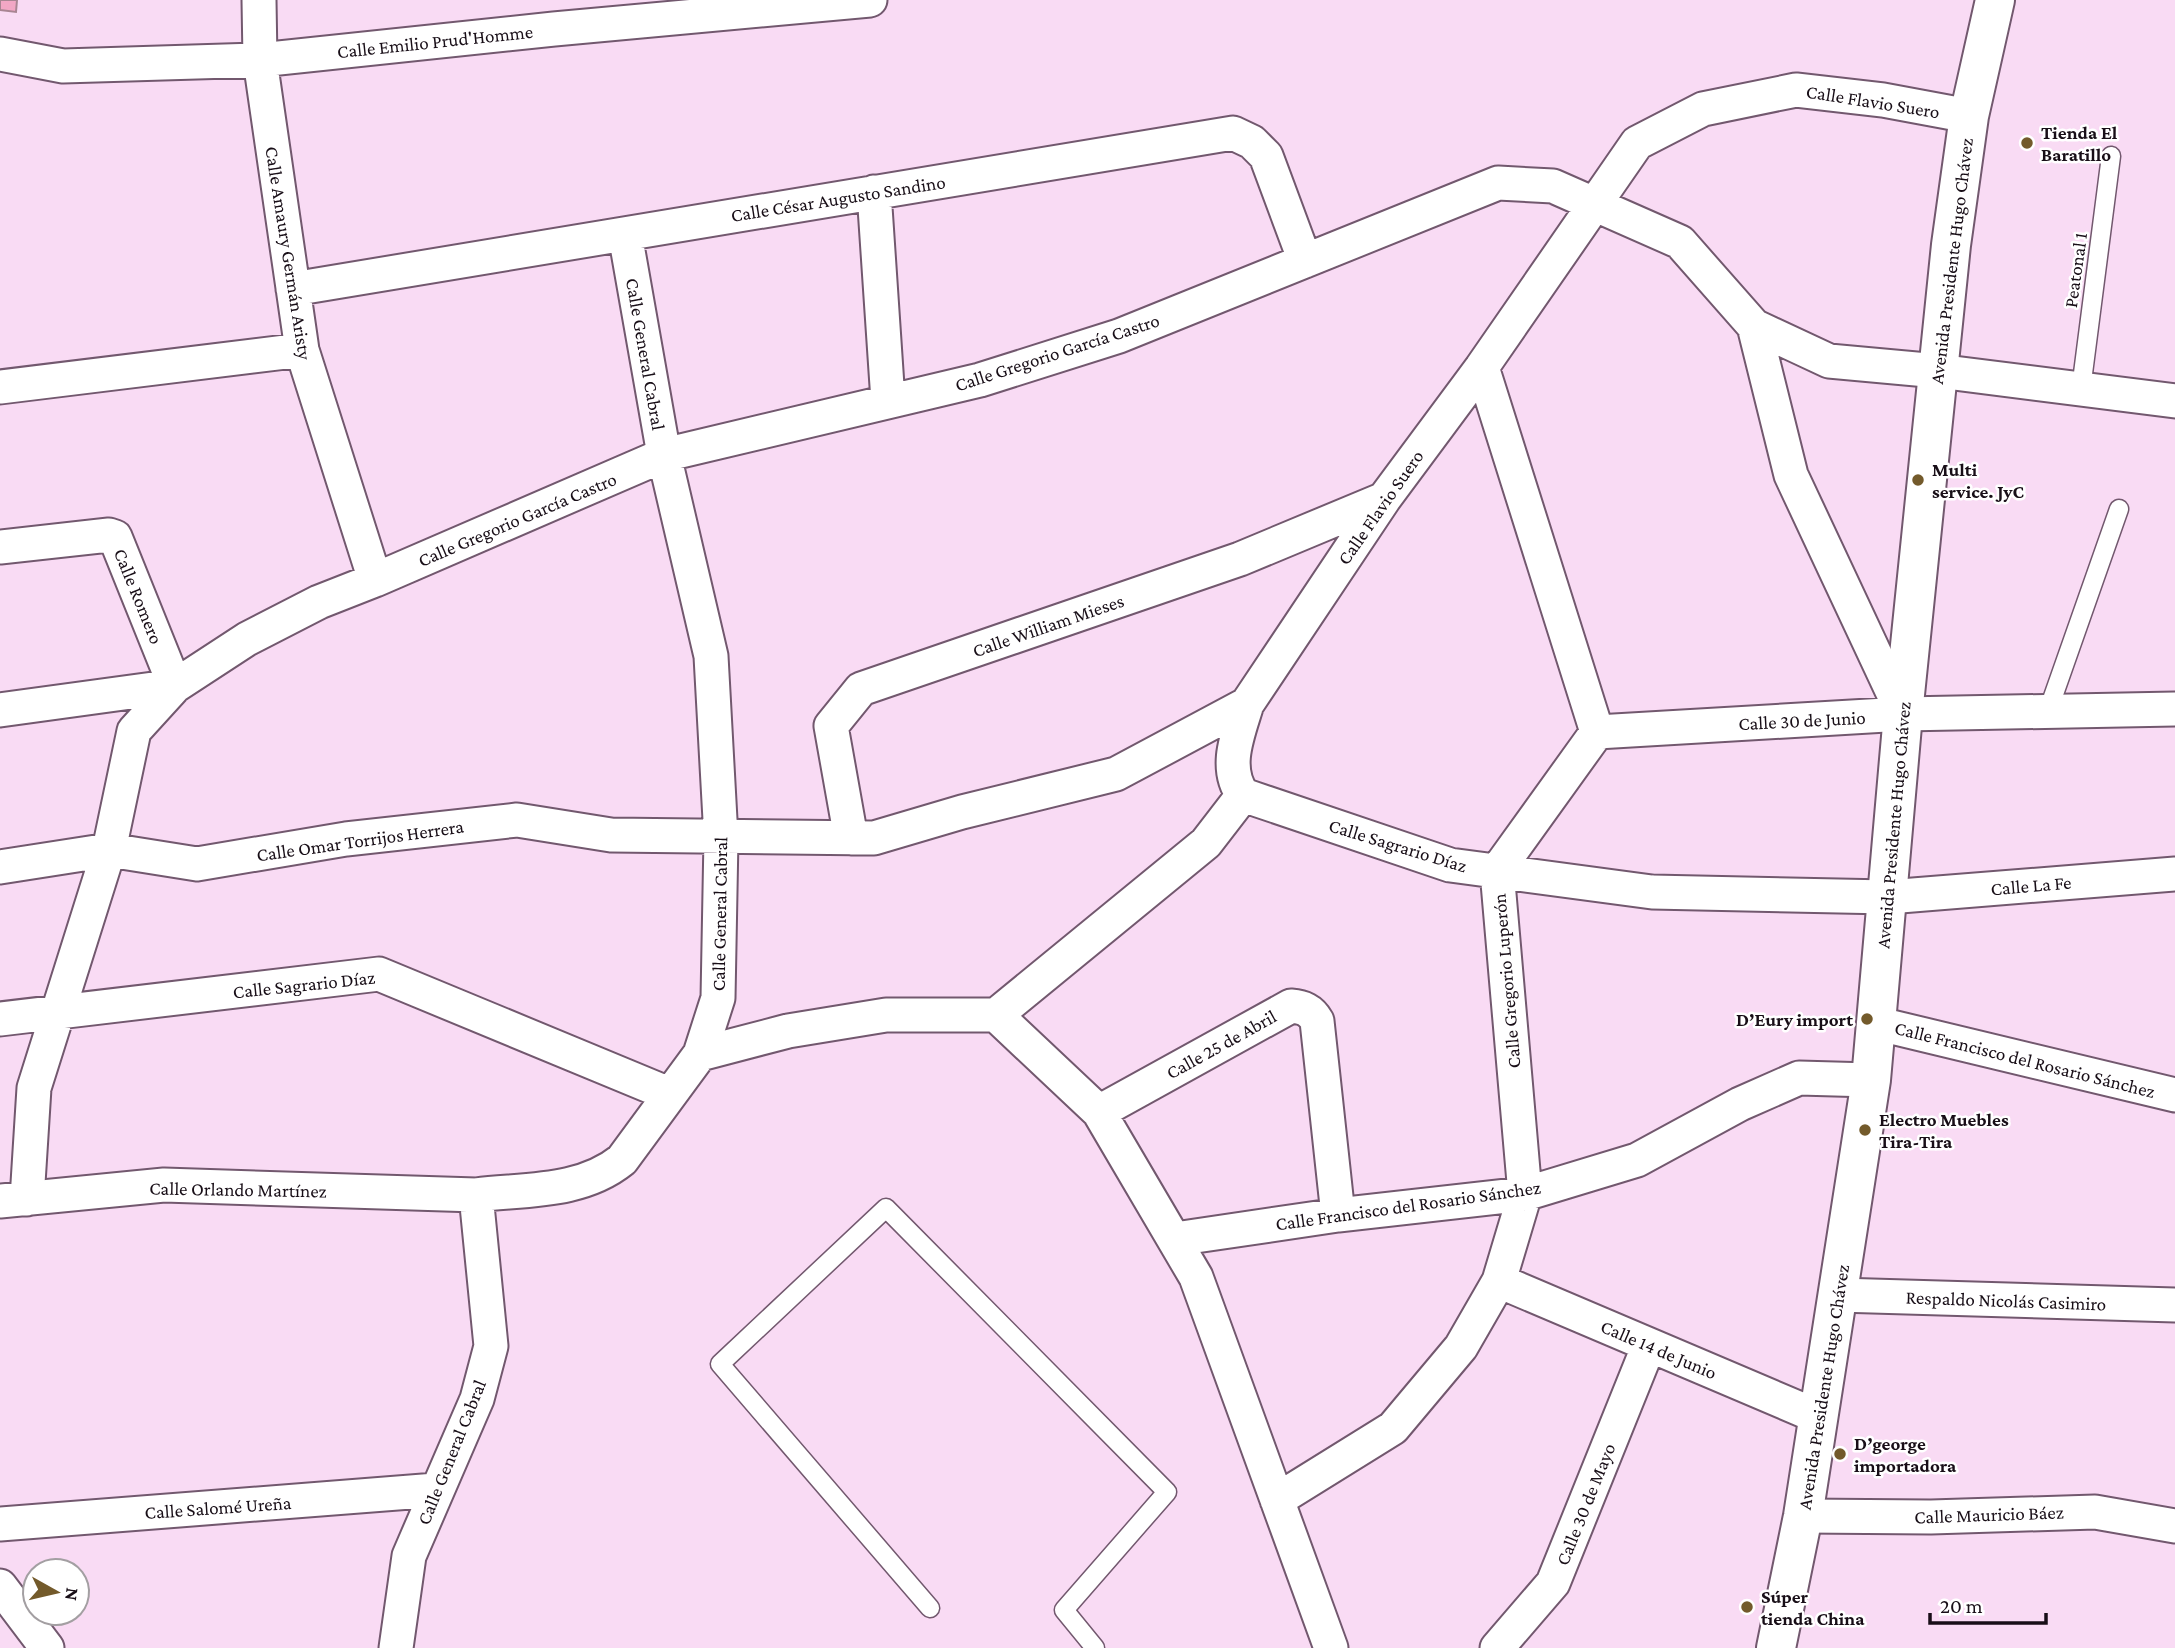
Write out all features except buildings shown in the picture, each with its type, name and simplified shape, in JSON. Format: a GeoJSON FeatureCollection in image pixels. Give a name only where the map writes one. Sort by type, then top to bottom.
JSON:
{"type":"FeatureCollection","features":[{"type":"Feature","properties":{"kind":"main road","name":"Avenida Presidente Hugo Chávez"},"geometry":{"type":"LineString","coordinates":[[1776,1648],[1803,1517],[1871,1080],[1903,714],[1951,245],[1969,117],[1995,0]]}},
{"type":"Feature","properties":{"kind":"street","name":"Calle Amaury Germán Aristy"},"geometry":{"type":"LineString","coordinates":[[259,0],[260,60],[302,350],[375,580]]}},
{"type":"Feature","properties":{"kind":"street","name":"Calle Emilio Prud'Homme"},"geometry":{"type":"LineString","coordinates":[[0,54],[63,66],[260,60],[850,1]]}},
{"type":"Feature","properties":{"kind":"street","name":"Calle Flavio Suero"},"geometry":{"type":"LineString","coordinates":[[721,838],[874,838],[962,812],[1116,774],[1247,704],[1384,499],[1482,367],[1637,143],[1703,108],[1796,90],[1883,100],[1969,117]]}},
{"type":"Feature","properties":{"kind":"street","name":"Calle César Augusto Sandino"},"geometry":{"type":"LineString","coordinates":[[293,289],[1233,133],[1252,142],[1266,156],[1306,261]]}},
{"type":"Feature","properties":{"kind":"street","name":"Calle Gregorio García Castro"},"geometry":{"type":"LineString","coordinates":[[0,710],[175,686],[247,639],[319,601],[375,580],[664,455],[980,380],[1119,336],[1498,183],[1553,186],[1680,242],[1754,326],[1829,361],[1938,371],[2175,401]]}},
{"type":"Feature","properties":{"kind":"street"},"geometry":{"type":"LineString","coordinates":[[874,192],[888,401]]}},
{"type":"Feature","properties":{"kind":"street","name":"Calle General Cabral"},"geometry":{"type":"LineString","coordinates":[[396,1648],[409,1556],[477,1399],[491,1346],[476,1195],[577,1184],[607,1172],[622,1160],[700,1054],[718,998],[721,838],[710,656],[664,455],[625,234]]}},
{"type":"Feature","properties":{"kind":"street"},"geometry":{"type":"LineString","coordinates":[[1754,326],[1791,475],[1903,714]]}},
{"type":"Feature","properties":{"kind":"street"},"geometry":{"type":"LineString","coordinates":[[0,387],[302,350]]}},
{"type":"Feature","properties":{"kind":"street"},"geometry":{"type":"LineString","coordinates":[[1482,367],[1597,732]]}},
{"type":"Feature","properties":{"kind":"street","name":"Calle William Mieses"},"geometry":{"type":"LineString","coordinates":[[851,838],[831,726],[861,689],[1240,559],[1384,499]]}},
{"type":"Feature","properties":{"kind":"street","name":"Calle Romero"},"geometry":{"type":"LineString","coordinates":[[0,547],[109,535],[115,537],[175,686]]}},
{"type":"Feature","properties":{"kind":"street"},"geometry":{"type":"LineString","coordinates":[[13,1200],[34,1088],[108,850],[134,731],[175,686]]}},
{"type":"Feature","properties":{"kind":"street"},"geometry":{"type":"LineString","coordinates":[[700,1054],[788,1031],[886,1015],[996,1015],[1206,843],[1242,795],[1234,783],[1234,748],[1247,704]]}},
{"type":"Feature","properties":{"kind":"street","name":"Calle 30 de Junio"},"geometry":{"type":"LineString","coordinates":[[1597,732],[1903,714],[2175,709]]}},
{"type":"Feature","properties":{"kind":"street","name":"Calle Gregorio Luperón"},"geometry":{"type":"LineString","coordinates":[[1277,1500],[1393,1428],[1461,1347],[1499,1281],[1525,1194],[1497,871],[1597,732]]}},
{"type":"Feature","properties":{"kind":"street","name":"Calle Sagrario Díaz"},"geometry":{"type":"LineString","coordinates":[[1242,795],[1450,865],[1652,892],[1888,897]]}},
{"type":"Feature","properties":{"kind":"street","name":"Calle Omar Torrijos Herrera"},"geometry":{"type":"LineString","coordinates":[[0,866],[108,850],[197,864],[346,839],[517,820],[611,835],[721,838]]}},
{"type":"Feature","properties":{"kind":"street","name":"Calle La Fe"},"geometry":{"type":"LineString","coordinates":[[1888,897],[2175,874]]}},
{"type":"Feature","properties":{"kind":"street","name":"Calle Sagrario Díaz"},"geometry":{"type":"LineString","coordinates":[[0,1019],[379,974],[669,1094]]}},
{"type":"Feature","properties":{"kind":"street","name":"Calle 25 de Abril"},"geometry":{"type":"LineString","coordinates":[[1099,1112],[1291,1006],[1301,1007],[1313,1013],[1317,1021],[1338,1215]]}},
{"type":"Feature","properties":{"kind":"street"},"geometry":{"type":"LineString","coordinates":[[996,1015],[1099,1112],[1196,1277],[1331,1648]]}},
{"type":"Feature","properties":{"kind":"street","name":"Calle Francisco del Rosario Sánchez"},"geometry":{"type":"LineString","coordinates":[[1875,1023],[2175,1095]]}},
{"type":"Feature","properties":{"kind":"street","name":"Calle Francisco del Rosario Sánchez"},"geometry":{"type":"LineString","coordinates":[[1175,1239],[1338,1215],[1525,1194],[1637,1160],[1740,1104],[1799,1078],[1871,1080]]}},
{"type":"Feature","properties":{"kind":"street","name":"Calle Orlando Martínez"},"geometry":{"type":"LineString","coordinates":[[13,1200],[164,1185],[476,1195]]}},
{"type":"Feature","properties":{"kind":"street","name":"Calle 14 de Junio"},"geometry":{"type":"LineString","coordinates":[[1499,1281],[1819,1417]]}},
{"type":"Feature","properties":{"kind":"street","name":"Respaldo Nicolás Casimiro"},"geometry":{"type":"LineString","coordinates":[[1838,1294],[2175,1306]]}},
{"type":"Feature","properties":{"kind":"street","name":"Calle 30 de Mayo"},"geometry":{"type":"LineString","coordinates":[[1497,1648],[1553,1583],[1649,1345]]}},
{"type":"Feature","properties":{"kind":"street","name":"Calle Salomé Ureña"},"geometry":{"type":"LineString","coordinates":[[0,1524],[436,1490]]}},
{"type":"Feature","properties":{"kind":"street","name":"Calle Mauricio Báez"},"geometry":{"type":"LineString","coordinates":[[1803,1517],[1931,1517],[2095,1511],[2175,1527]]}},
{"type":"Feature","properties":{"kind":"street"},"geometry":{"type":"LineString","coordinates":[[0,1586],[47,1648]]}},
{"type":"Feature","properties":{"kind":"lane","name":"Peatonal 1"},"geometry":{"type":"LineString","coordinates":[[2081,389],[2111,156]]}},
{"type":"Feature","properties":{"kind":"lane"},"geometry":{"type":"LineString","coordinates":[[2048,711],[2119,509]]}},
{"type":"Feature","properties":{"kind":"lane"},"geometry":{"type":"LineString","coordinates":[[930,1608],[720,1364],[886,1208],[1167,1492],[1064,1609],[1095,1648]]}},
{"type":"Feature","properties":{"kind":"place","name":"Tienda El Baratillo"},"geometry":{"type":"Point","coordinates":[2027,143]}},
{"type":"Feature","properties":{"kind":"place","name":"Multi service. JyC"},"geometry":{"type":"Point","coordinates":[1918,480]}},
{"type":"Feature","properties":{"kind":"place","name":"D’Eury import"},"geometry":{"type":"Point","coordinates":[1867,1019]}},
{"type":"Feature","properties":{"kind":"place","name":"Electro Muebles Tira-Tira"},"geometry":{"type":"Point","coordinates":[1865,1130]}},
{"type":"Feature","properties":{"kind":"place","name":"D’george importadora"},"geometry":{"type":"Point","coordinates":[1840,1454]}},
{"type":"Feature","properties":{"kind":"place","name":"Súper tienda China"},"geometry":{"type":"Point","coordinates":[1747,1607]}}]}
